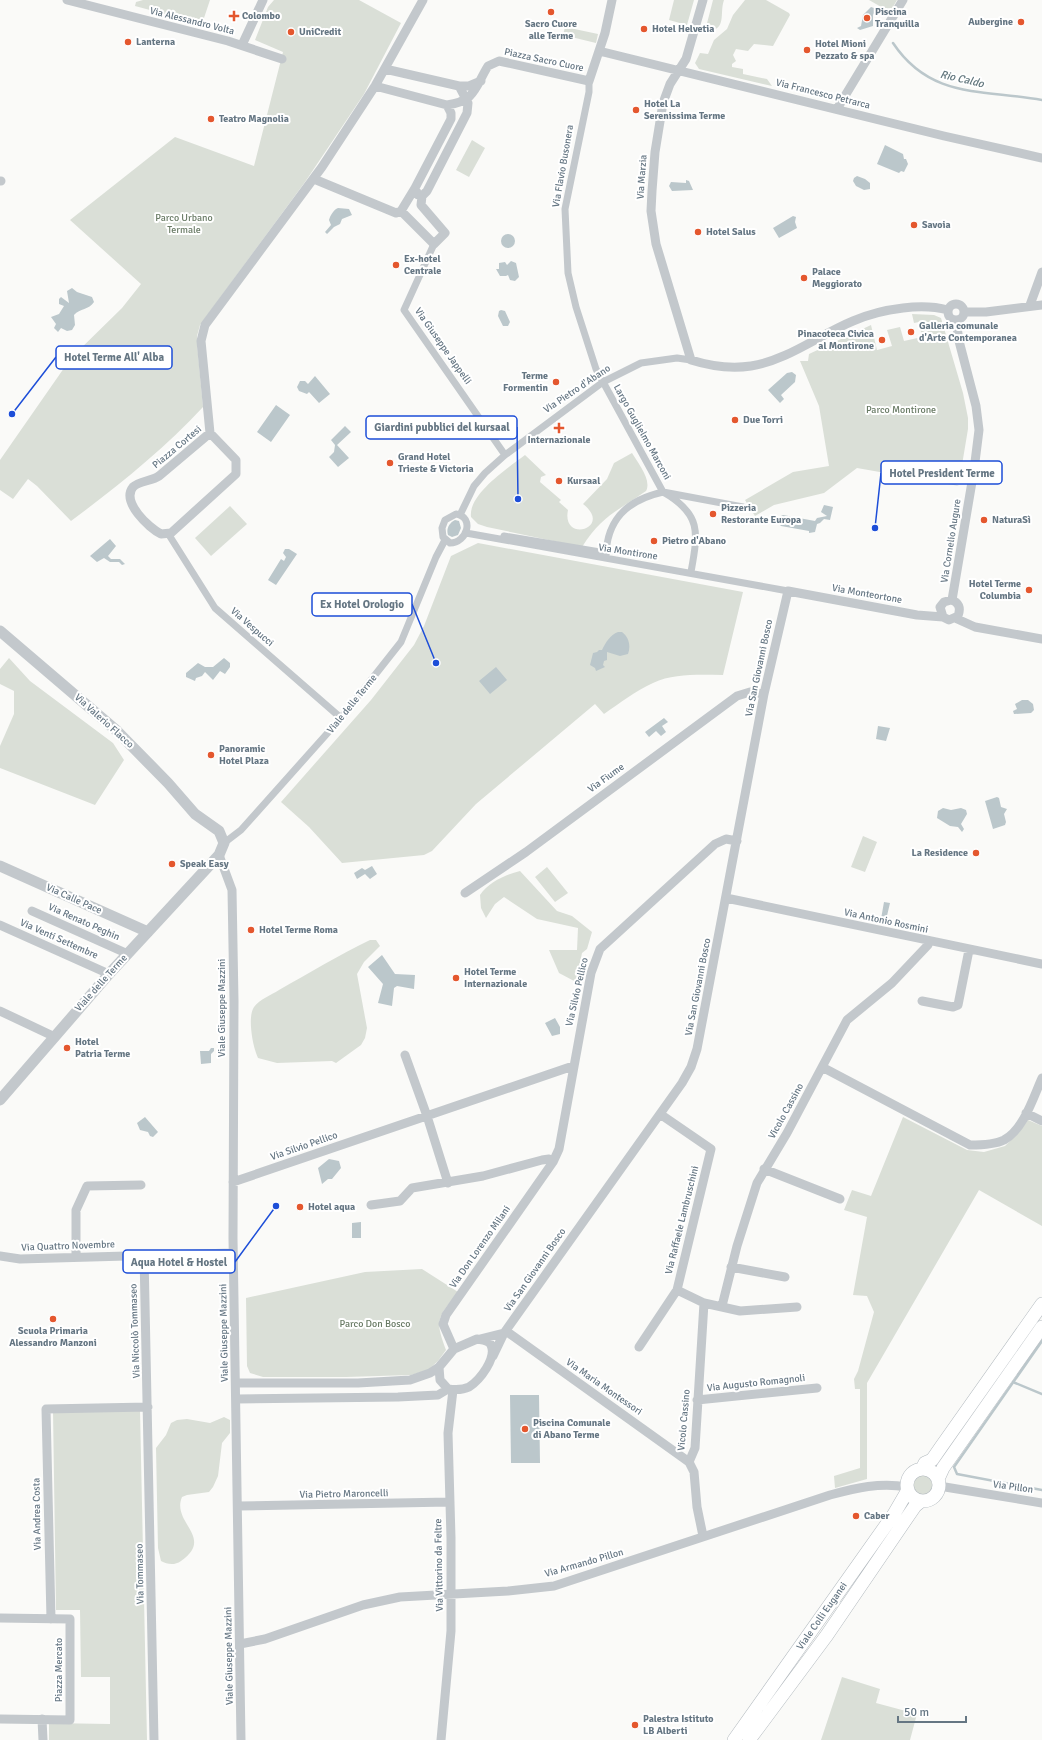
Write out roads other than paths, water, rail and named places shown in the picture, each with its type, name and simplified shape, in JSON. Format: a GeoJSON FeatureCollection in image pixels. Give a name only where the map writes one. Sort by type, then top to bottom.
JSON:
{"type":"FeatureCollection","features":[{"type":"Feature","properties":{"kind":"main road","name":"Viale Colli Euganei"},"geometry":{"type":"LineString","coordinates":[[734,1740],[894,1514],[907,1488],[909,1477],[917,1470],[922,1469],[925,1463],[932,1460],[942,1447],[1042,1304]]}},
{"type":"Feature","properties":{"kind":"main road","name":"Viale Colli Euganei"},"geometry":{"type":"LineString","coordinates":[[749,1740],[827,1635],[915,1506],[921,1501],[931,1499],[938,1491],[938,1483],[943,1468],[1042,1327]]}},
{"type":"Feature","properties":{"kind":"main road"},"geometry":{"type":"LineString","coordinates":[[922,1469],[931,1472],[938,1483]]}},
{"type":"Feature","properties":{"kind":"main road"},"geometry":{"type":"LineString","coordinates":[[907,1488],[913,1498],[921,1501]]}},
{"type":"Feature","properties":{"kind":"street","name":"Via Alessandro Volta"},"geometry":{"type":"LineString","coordinates":[[66,0],[242,45],[263,0]]}},
{"type":"Feature","properties":{"kind":"street"},"geometry":{"type":"LineString","coordinates":[[210,432],[201,341],[203,330],[218,305],[314,179],[375,86],[423,0]]}},
{"type":"Feature","properties":{"kind":"street","name":"Via Flavio Busonera"},"geometry":{"type":"LineString","coordinates":[[603,382],[592,359],[576,307],[568,273],[566,256],[565,209],[589,92],[589,81],[599,51],[612,0]]}},
{"type":"Feature","properties":{"kind":"street","name":"Via Marzia"},"geometry":{"type":"LineString","coordinates":[[691,360],[660,261],[651,211],[655,152],[663,104],[670,84],[681,70],[690,50],[704,0]]}},
{"type":"Feature","properties":{"kind":"street"},"geometry":{"type":"LineString","coordinates":[[837,109],[903,0]]}},
{"type":"Feature","properties":{"kind":"street"},"geometry":{"type":"LineString","coordinates":[[242,45],[282,59]]}},
{"type":"Feature","properties":{"kind":"street","name":"Via Francesco Petrarca"},"geometry":{"type":"LineString","coordinates":[[599,51],[1042,158]]}},
{"type":"Feature","properties":{"kind":"street","name":"Piazza Sacro Cuore"},"geometry":{"type":"LineString","coordinates":[[481,81],[485,70],[491,64],[499,61],[589,81]]}},
{"type":"Feature","properties":{"kind":"street"},"geometry":{"type":"LineString","coordinates":[[385,69],[460,86],[469,86],[481,81]]}},
{"type":"Feature","properties":{"kind":"street"},"geometry":{"type":"LineString","coordinates":[[375,86],[447,105],[466,100],[476,91],[481,81]]}},
{"type":"Feature","properties":{"kind":"street"},"geometry":{"type":"LineString","coordinates":[[401,211],[434,244],[445,233],[421,205],[422,196],[427,191],[465,118],[468,108],[460,86]]}},
{"type":"Feature","properties":{"kind":"street"},"geometry":{"type":"LineString","coordinates":[[314,179],[393,213],[401,211],[451,120],[451,114],[447,105]]}},
{"type":"Feature","properties":{"kind":"street"},"geometry":{"type":"LineString","coordinates":[[414,188],[416,194],[422,196]]}},
{"type":"Feature","properties":{"kind":"street","name":"Via Giuseppe Jappelli"},"geometry":{"type":"LineString","coordinates":[[434,244],[404,310],[505,455]]}},
{"type":"Feature","properties":{"kind":"street"},"geometry":{"type":"LineString","coordinates":[[1030,305],[1042,272]]}},
{"type":"Feature","properties":{"kind":"street"},"geometry":{"type":"LineString","coordinates":[[957,304],[962,307],[964,312],[961,318],[956,320],[950,317],[948,310],[951,306],[957,304]]}},
{"type":"Feature","properties":{"kind":"street"},"geometry":{"type":"LineString","coordinates":[[964,312],[986,312],[1030,305],[1042,305]]}},
{"type":"Feature","properties":{"kind":"street","name":"Via Pietro d'Abano"},"geometry":{"type":"LineString","coordinates":[[460,515],[474,486],[505,455],[603,382],[641,363],[677,358],[721,367],[753,366],[792,352],[853,321],[874,313],[918,306],[948,310]]}},
{"type":"Feature","properties":{"kind":"street","name":"Via Cornelio Augure"},"geometry":{"type":"LineString","coordinates":[[952,600],[974,470],[979,430],[976,406],[959,341],[956,320]]}},
{"type":"Feature","properties":{"kind":"street","name":"Largo Guglielmo Marconi"},"geometry":{"type":"LineString","coordinates":[[603,382],[663,492],[682,504],[687,510],[694,527],[696,542],[691,572]]}},
{"type":"Feature","properties":{"kind":"street","name":"Piazza Cortesi"},"geometry":{"type":"LineString","coordinates":[[210,432],[236,460],[238,469],[236,474],[168,534],[157,532],[134,511],[130,496],[131,491],[137,485],[152,481],[159,476],[210,432]]}},
{"type":"Feature","properties":{"kind":"street"},"geometry":{"type":"LineString","coordinates":[[663,492],[743,507]]}},
{"type":"Feature","properties":{"kind":"street","name":"Largo Guglielmo Marconi"},"geometry":{"type":"LineString","coordinates":[[606,555],[609,532],[620,514],[643,499],[663,492]]}},
{"type":"Feature","properties":{"kind":"street"},"geometry":{"type":"LineString","coordinates":[[445,540],[450,543],[457,542],[466,531],[466,521],[460,515]]}},
{"type":"Feature","properties":{"kind":"street","name":"Viale delle Terme"},"geometry":{"type":"LineString","coordinates":[[224,843],[241,830],[341,718],[401,642],[436,557],[445,540],[441,533],[445,520],[452,516],[460,515]]}},
{"type":"Feature","properties":{"kind":"street","name":"Via Montirone"},"geometry":{"type":"LineString","coordinates":[[466,531],[576,554],[606,555],[788,591]]}},
{"type":"Feature","properties":{"kind":"street","name":"Via Vespucci"},"geometry":{"type":"LineString","coordinates":[[168,534],[215,608],[341,718]]}},
{"type":"Feature","properties":{"kind":"street","name":"Via Monteortone"},"geometry":{"type":"LineString","coordinates":[[788,591],[917,615],[942,617],[949,620],[955,618],[975,627],[1042,639]]}},
{"type":"Feature","properties":{"kind":"street","name":"Via San Giovanni Bosco"},"geometry":{"type":"LineString","coordinates":[[237,1399],[398,1397],[438,1395],[451,1389],[470,1386],[479,1378],[505,1332],[660,1114],[691,1067],[697,1048],[764,694],[788,591]]}},
{"type":"Feature","properties":{"kind":"street"},"geometry":{"type":"LineString","coordinates":[[942,617],[940,611],[942,604],[947,600],[952,600],[957,603],[960,609],[955,618]]}},
{"type":"Feature","properties":{"kind":"street","name":"Via Valerio Flacco"},"geometry":{"type":"LineString","coordinates":[[0,631],[118,731],[201,819],[219,831],[224,843]]}},
{"type":"Feature","properties":{"kind":"street","name":"Via Fiume"},"geometry":{"type":"LineString","coordinates":[[465,893],[526,852],[737,696],[750,692],[764,694]]}},
{"type":"Feature","properties":{"kind":"street","name":"Via Silvio Pellico"},"geometry":{"type":"LineString","coordinates":[[233,1182],[573,1066],[591,973],[600,949],[715,844],[726,839],[737,841]]}},
{"type":"Feature","properties":{"kind":"street"},"geometry":{"type":"LineString","coordinates":[[219,855],[224,843]]}},
{"type":"Feature","properties":{"kind":"street","name":"Viale delle Terme"},"geometry":{"type":"LineString","coordinates":[[0,1100],[109,974],[219,855]]}},
{"type":"Feature","properties":{"kind":"street","name":"Viale Giuseppe Mazzini"},"geometry":{"type":"LineString","coordinates":[[219,855],[232,890],[234,1001],[233,1253],[239,1506],[242,1740]]}},
{"type":"Feature","properties":{"kind":"street","name":"Via Calle Pace"},"geometry":{"type":"LineString","coordinates":[[0,866],[148,932]]}},
{"type":"Feature","properties":{"kind":"street","name":"Via Antonio Rosmini"},"geometry":{"type":"LineString","coordinates":[[726,898],[969,950],[1042,964]]}},
{"type":"Feature","properties":{"kind":"street","name":"Via Renato Peghin"},"geometry":{"type":"LineString","coordinates":[[32,911],[128,954]]}},
{"type":"Feature","properties":{"kind":"street","name":"Via Venti Settembre"},"geometry":{"type":"LineString","coordinates":[[0,925],[109,974]]}},
{"type":"Feature","properties":{"kind":"street","name":"Vicolo Cassino"},"geometry":{"type":"LineString","coordinates":[[722,1306],[751,1197],[764,1169],[788,1133],[847,1020],[892,983],[928,945],[929,941]]}},
{"type":"Feature","properties":{"kind":"street"},"geometry":{"type":"LineString","coordinates":[[922,1001],[953,1007],[958,1005],[969,950]]}},
{"type":"Feature","properties":{"kind":"street"},"geometry":{"type":"LineString","coordinates":[[0,1011],[54,1036]]}},
{"type":"Feature","properties":{"kind":"street"},"geometry":{"type":"LineString","coordinates":[[405,1055],[427,1116],[448,1183]]}},
{"type":"Feature","properties":{"kind":"street","name":"Via Don Lorenzo Milani"},"geometry":{"type":"LineString","coordinates":[[454,1349],[443,1324],[446,1315],[553,1162],[559,1149],[563,1133],[574,1075],[573,1066]]}},
{"type":"Feature","properties":{"kind":"street"},"geometry":{"type":"LineString","coordinates":[[822,1067],[970,1145],[983,1145],[1003,1141],[1016,1130],[1026,1113],[1042,1078]]}},
{"type":"Feature","properties":{"kind":"street"},"geometry":{"type":"LineString","coordinates":[[1026,1113],[1042,1121]]}},
{"type":"Feature","properties":{"kind":"street","name":"Via Raffaele Lambruschini"},"geometry":{"type":"LineString","coordinates":[[638,1347],[677,1290],[711,1149],[660,1114]]}},
{"type":"Feature","properties":{"kind":"street"},"geometry":{"type":"LineString","coordinates":[[371,1205],[400,1201],[412,1188],[448,1183],[542,1160],[549,1159],[553,1162]]}},
{"type":"Feature","properties":{"kind":"street"},"geometry":{"type":"LineString","coordinates":[[764,1169],[840,1199]]}},
{"type":"Feature","properties":{"kind":"street"},"geometry":{"type":"LineString","coordinates":[[76,1257],[76,1210],[87,1186],[141,1185]]}},
{"type":"Feature","properties":{"kind":"street","name":"Via Quattro Novembre"},"geometry":{"type":"LineString","coordinates":[[0,1256],[20,1259],[233,1253]]}},
{"type":"Feature","properties":{"kind":"street","name":"Via Niccolò Tommaseo"},"geometry":{"type":"LineString","coordinates":[[144,1255],[148,1407]]}},
{"type":"Feature","properties":{"kind":"street"},"geometry":{"type":"LineString","coordinates":[[732,1267],[785,1277]]}},
{"type":"Feature","properties":{"kind":"street"},"geometry":{"type":"LineString","coordinates":[[677,1290],[704,1302],[740,1311],[797,1307]]}},
{"type":"Feature","properties":{"kind":"street","name":"Vicolo Cassino"},"geometry":{"type":"LineString","coordinates":[[703,1536],[697,1507],[694,1472],[689,1462],[695,1448],[704,1302]]}},
{"type":"Feature","properties":{"kind":"street"},"geometry":{"type":"LineString","coordinates":[[236,1383],[358,1384],[410,1380],[430,1373],[439,1367],[454,1349],[477,1339],[505,1332]]}},
{"type":"Feature","properties":{"kind":"street","name":"Via Maria Montessori"},"geometry":{"type":"LineString","coordinates":[[505,1332],[689,1462]]}},
{"type":"Feature","properties":{"kind":"street"},"geometry":{"type":"LineString","coordinates":[[477,1339],[488,1341],[491,1345],[492,1357]]}},
{"type":"Feature","properties":{"kind":"street"},"geometry":{"type":"LineString","coordinates":[[439,1367],[440,1380],[451,1389]]}},
{"type":"Feature","properties":{"kind":"street","name":"Via Augusto Romagnoli"},"geometry":{"type":"LineString","coordinates":[[697,1400],[817,1388]]}},
{"type":"Feature","properties":{"kind":"street","name":"Via Vittorino da Feltre"},"geometry":{"type":"LineString","coordinates":[[441,1740],[451,1631],[448,1433],[451,1389]]}},
{"type":"Feature","properties":{"kind":"street","name":"Via Andrea Costa"},"geometry":{"type":"LineString","coordinates":[[51,1619],[46,1409],[148,1407]]}},
{"type":"Feature","properties":{"kind":"street","name":"Via Tommaseo"},"geometry":{"type":"LineString","coordinates":[[148,1407],[154,1740]]}},
{"type":"Feature","properties":{"kind":"street","name":"Via Pillon"},"geometry":{"type":"LineString","coordinates":[[938,1483],[980,1494],[1042,1502]]}},
{"type":"Feature","properties":{"kind":"street","name":"Via Armando Pillon"},"geometry":{"type":"LineString","coordinates":[[240,1644],[265,1639],[363,1605],[400,1597],[508,1591],[554,1586],[703,1536],[853,1489],[887,1484],[907,1488]]}},
{"type":"Feature","properties":{"kind":"street","name":"Via Pietro Maroncelli"},"geometry":{"type":"LineString","coordinates":[[239,1506],[449,1502]]}},
{"type":"Feature","properties":{"kind":"street","name":"Piazza Mercato"},"geometry":{"type":"LineString","coordinates":[[0,1618],[70,1619],[70,1720],[0,1719]]}},
{"type":"Feature","properties":{"kind":"street"},"geometry":{"type":"LineString","coordinates":[[42,1719],[43,1740]]}},
{"type":"Feature","properties":{"kind":"waterway","name":"Rio Caldo"},"geometry":{"type":"LineString","coordinates":[[893,43],[908,61],[924,74],[942,83],[960,89],[1042,100]]}},
{"type":"Feature","properties":{"kind":"waterway"},"geometry":{"type":"LineString","coordinates":[[1042,1341],[954,1467],[957,1474],[1042,1490]]}},
{"type":"Feature","properties":{"kind":"waterway"},"geometry":{"type":"LineString","coordinates":[[1013,1382],[1042,1394]]}},
{"type":"Feature","properties":{"kind":"place","name":"Sacro Cuore alle Terme"},"geometry":{"type":"Point","coordinates":[551,12]}},
{"type":"Feature","properties":{"kind":"place","name":"Colombo"},"geometry":{"type":"Point","coordinates":[234,16]}},
{"type":"Feature","properties":{"kind":"place","name":"Piscina Tranquilla"},"geometry":{"type":"Point","coordinates":[867,18]}},
{"type":"Feature","properties":{"kind":"place","name":"Aubergine"},"geometry":{"type":"Point","coordinates":[1021,22]}},
{"type":"Feature","properties":{"kind":"place","name":"Hotel Helvetia"},"geometry":{"type":"Point","coordinates":[644,29]}},
{"type":"Feature","properties":{"kind":"place","name":"UniCredit"},"geometry":{"type":"Point","coordinates":[291,32]}},
{"type":"Feature","properties":{"kind":"place","name":"Lanterna"},"geometry":{"type":"Point","coordinates":[128,42]}},
{"type":"Feature","properties":{"kind":"place","name":"Hotel Mioni Pezzato & spa"},"geometry":{"type":"Point","coordinates":[807,50]}},
{"type":"Feature","properties":{"kind":"place","name":"Hotel La Serenissima Terme"},"geometry":{"type":"Point","coordinates":[636,110]}},
{"type":"Feature","properties":{"kind":"place","name":"Teatro Magnolia"},"geometry":{"type":"Point","coordinates":[211,119]}},
{"type":"Feature","properties":{"kind":"place","name":"Savoia"},"geometry":{"type":"Point","coordinates":[914,225]}},
{"type":"Feature","properties":{"kind":"place","name":"Hotel Salus"},"geometry":{"type":"Point","coordinates":[698,232]}},
{"type":"Feature","properties":{"kind":"place","name":"Ex-hotel Centrale"},"geometry":{"type":"Point","coordinates":[396,265]}},
{"type":"Feature","properties":{"kind":"place","name":"Palace Meggiorato"},"geometry":{"type":"Point","coordinates":[804,278]}},
{"type":"Feature","properties":{"kind":"place","name":"Galleria comunale d'Arte Contemporanea"},"geometry":{"type":"Point","coordinates":[911,332]}},
{"type":"Feature","properties":{"kind":"place","name":"Pinacoteca Civica al Montirone"},"geometry":{"type":"Point","coordinates":[882,340]}},
{"type":"Feature","properties":{"kind":"place","name":"Terme Formentin"},"geometry":{"type":"Point","coordinates":[556,382]}},
{"type":"Feature","properties":{"kind":"place","name":"Hotel Terme All' Alba"},"geometry":{"type":"Point","coordinates":[12,414]}},
{"type":"Feature","properties":{"kind":"place","name":"Due Torri"},"geometry":{"type":"Point","coordinates":[735,420]}},
{"type":"Feature","properties":{"kind":"place","name":"Internazionale"},"geometry":{"type":"Point","coordinates":[559,428]}},
{"type":"Feature","properties":{"kind":"place","name":"Grand Hotel Trieste & Victoria"},"geometry":{"type":"Point","coordinates":[390,463]}},
{"type":"Feature","properties":{"kind":"place","name":"Kursaal"},"geometry":{"type":"Point","coordinates":[559,481]}},
{"type":"Feature","properties":{"kind":"place","name":"Giardini pubblici del kursaal"},"geometry":{"type":"Point","coordinates":[518,499]}},
{"type":"Feature","properties":{"kind":"place","name":"Pizzeria Restorante Europa"},"geometry":{"type":"Point","coordinates":[713,514]}},
{"type":"Feature","properties":{"kind":"place","name":"NaturaSì"},"geometry":{"type":"Point","coordinates":[984,520]}},
{"type":"Feature","properties":{"kind":"place","name":"Hotel President Terme"},"geometry":{"type":"Point","coordinates":[875,528]}},
{"type":"Feature","properties":{"kind":"place","name":"Pietro d'Abano"},"geometry":{"type":"Point","coordinates":[654,541]}},
{"type":"Feature","properties":{"kind":"place","name":"Hotel Terme Columbia"},"geometry":{"type":"Point","coordinates":[1029,590]}},
{"type":"Feature","properties":{"kind":"place","name":"Ex Hotel Orologio"},"geometry":{"type":"Point","coordinates":[436,663]}},
{"type":"Feature","properties":{"kind":"place","name":"Panoramic Hotel Plaza"},"geometry":{"type":"Point","coordinates":[211,755]}},
{"type":"Feature","properties":{"kind":"place","name":"La Residence"},"geometry":{"type":"Point","coordinates":[976,853]}},
{"type":"Feature","properties":{"kind":"place","name":"Speak Easy"},"geometry":{"type":"Point","coordinates":[172,864]}},
{"type":"Feature","properties":{"kind":"place","name":"Hotel Terme Roma"},"geometry":{"type":"Point","coordinates":[251,930]}},
{"type":"Feature","properties":{"kind":"place","name":"Hotel Terme Internazionale"},"geometry":{"type":"Point","coordinates":[456,978]}},
{"type":"Feature","properties":{"kind":"place","name":"Hotel Patria Terme"},"geometry":{"type":"Point","coordinates":[67,1048]}},
{"type":"Feature","properties":{"kind":"place","name":"Aqua Hotel & Hostel"},"geometry":{"type":"Point","coordinates":[276,1206]}},
{"type":"Feature","properties":{"kind":"place","name":"Hotel aqua"},"geometry":{"type":"Point","coordinates":[300,1207]}},
{"type":"Feature","properties":{"kind":"place","name":"Scuola Primaria Alessandro Manzoni"},"geometry":{"type":"Point","coordinates":[53,1319]}},
{"type":"Feature","properties":{"kind":"place","name":"Piscina Comunale di Abano Terme"},"geometry":{"type":"Point","coordinates":[525,1429]}},
{"type":"Feature","properties":{"kind":"place","name":"Caber"},"geometry":{"type":"Point","coordinates":[856,1516]}},
{"type":"Feature","properties":{"kind":"place","name":"Palestra Istituto LB Alberti"},"geometry":{"type":"Point","coordinates":[635,1725]}},
{"type":"Feature","properties":{"kind":"park label","name":"Parco Urbano Termale"},"geometry":{"type":"Point","coordinates":[184,224]}},
{"type":"Feature","properties":{"kind":"park label","name":"Parco Montirone"},"geometry":{"type":"Point","coordinates":[901,410]}},
{"type":"Feature","properties":{"kind":"park label","name":"Parco Don Bosco"},"geometry":{"type":"Point","coordinates":[375,1324]}}]}
